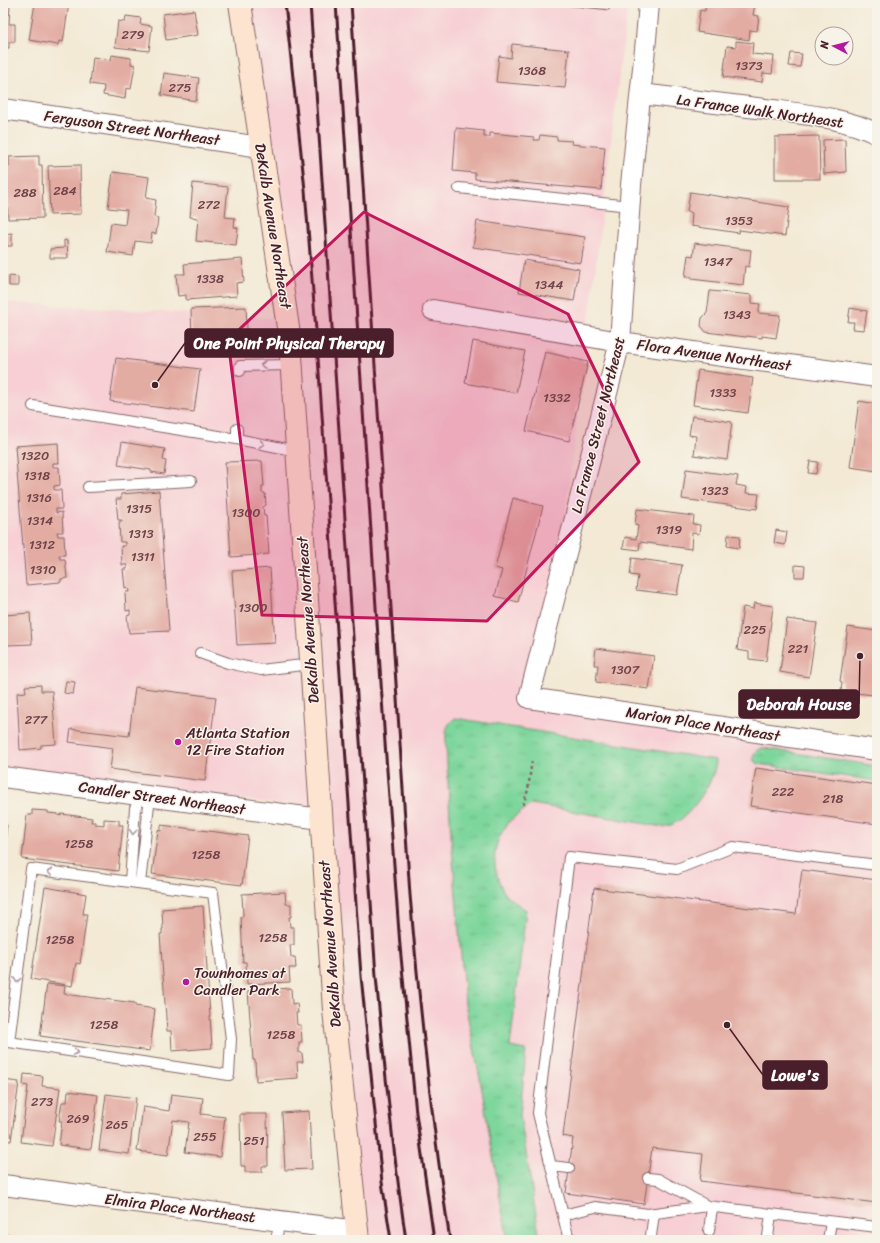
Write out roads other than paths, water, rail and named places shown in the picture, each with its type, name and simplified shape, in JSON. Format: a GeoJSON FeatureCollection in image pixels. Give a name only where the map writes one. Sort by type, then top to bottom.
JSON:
{"type":"FeatureCollection","features":[{"type":"Feature","properties":{"kind":"main road","name":"DeKalb Avenue Northeast"},"geometry":{"type":"LineString","coordinates":[[240,3],[284,297],[292,365],[334,1010],[357,1235]]}},
{"type":"Feature","properties":{"kind":"street","name":"La France Street Northeast"},"geometry":{"type":"LineString","coordinates":[[529,698],[620,342],[630,206],[649,3]]}},
{"type":"Feature","properties":{"kind":"street","name":"La France Walk Northeast"},"geometry":{"type":"LineString","coordinates":[[641,94],[788,112],[844,122],[864,127],[877,134]]}},
{"type":"Feature","properties":{"kind":"street","name":"Ferguson Street Northeast"},"geometry":{"type":"LineString","coordinates":[[3,109],[261,146]]}},
{"type":"Feature","properties":{"kind":"street","name":"Flora Avenue Northeast"},"geometry":{"type":"LineString","coordinates":[[432,310],[620,342],[877,377]]}},
{"type":"Feature","properties":{"kind":"street","name":"Marion Place Northeast"},"geometry":{"type":"LineString","coordinates":[[529,698],[877,750]]}},
{"type":"Feature","properties":{"kind":"street","name":"Candler Street Northeast"},"geometry":{"type":"LineString","coordinates":[[3,777],[322,819]]}},
{"type":"Feature","properties":{"kind":"street","name":"Elmira Place Northeast"},"geometry":{"type":"LineString","coordinates":[[3,1185],[280,1220],[357,1235]]}},
{"type":"Feature","properties":{"kind":"lane"},"geometry":{"type":"LineString","coordinates":[[459,188],[630,206]]}},
{"type":"Feature","properties":{"kind":"lane"},"geometry":{"type":"LineString","coordinates":[[240,371],[240,366],[292,365]]}},
{"type":"Feature","properties":{"kind":"lane"},"geometry":{"type":"LineString","coordinates":[[33,406],[237,434],[297,451]]}},
{"type":"Feature","properties":{"kind":"lane"},"geometry":{"type":"LineString","coordinates":[[88,487],[191,481]]}},
{"type":"Feature","properties":{"kind":"lane"},"geometry":{"type":"LineString","coordinates":[[200,653],[228,663],[261,670],[311,664]]}},
{"type":"Feature","properties":{"kind":"lane"},"geometry":{"type":"LineString","coordinates":[[135,883],[146,796]]}},
{"type":"Feature","properties":{"kind":"lane"},"geometry":{"type":"LineString","coordinates":[[135,883],[135,808],[146,796]]}},
{"type":"Feature","properties":{"kind":"lane"},"geometry":{"type":"LineString","coordinates":[[569,1240],[538,1113],[569,857],[677,869],[733,847],[877,865]]}},
{"type":"Feature","properties":{"kind":"lane"},"geometry":{"type":"LineString","coordinates":[[31,869],[135,883],[213,893],[231,1039],[229,1075],[9,1042],[31,869]]}},
{"type":"Feature","properties":{"kind":"lane"},"geometry":{"type":"LineString","coordinates":[[551,1166],[569,1168]]}},
{"type":"Feature","properties":{"kind":"lane"},"geometry":{"type":"LineString","coordinates":[[648,1178],[658,1179],[710,1207]]}},
{"type":"Feature","properties":{"kind":"lane"},"geometry":{"type":"LineString","coordinates":[[563,1215],[595,1207],[648,1214],[710,1207],[877,1227]]}},
{"type":"Feature","properties":{"kind":"lane"},"geometry":{"type":"LineString","coordinates":[[709,1231],[710,1207]]}},
{"type":"Feature","properties":{"kind":"lane"},"geometry":{"type":"LineString","coordinates":[[651,1236],[654,1213]]}},
{"type":"Feature","properties":{"kind":"lane"},"geometry":{"type":"LineString","coordinates":[[768,1237],[771,1214]]}},
{"type":"Feature","properties":{"kind":"lane"},"geometry":{"type":"LineString","coordinates":[[276,1240],[280,1220]]}},
{"type":"Feature","properties":{"kind":"lane"},"geometry":{"type":"LineString","coordinates":[[828,1240],[831,1222]]}},
{"type":"Feature","properties":{"kind":"railway"},"geometry":{"type":"LineString","coordinates":[[285,3],[305,190],[317,343],[361,976],[382,1182],[391,1240]]}},
{"type":"Feature","properties":{"kind":"railway"},"geometry":{"type":"LineString","coordinates":[[310,3],[376,976],[389,1108],[406,1240]]}},
{"type":"Feature","properties":{"kind":"railway"},"geometry":{"type":"LineString","coordinates":[[336,3],[385,743],[400,946],[416,1113],[434,1240]]}},
{"type":"Feature","properties":{"kind":"railway"},"geometry":{"type":"LineString","coordinates":[[351,3],[410,895],[427,1068],[450,1240]]}},
{"type":"Feature","properties":{"kind":"place","name":"One Point Physical Therapy"},"geometry":{"type":"Point","coordinates":[155,385]}},
{"type":"Feature","properties":{"kind":"place","name":"Deborah House"},"geometry":{"type":"Point","coordinates":[860,656]}},
{"type":"Feature","properties":{"kind":"place","name":"Atlanta Station 12 Fire Station"},"geometry":{"type":"Point","coordinates":[178,742]}},
{"type":"Feature","properties":{"kind":"place","name":"Townhomes at Candler Park"},"geometry":{"type":"Point","coordinates":[186,982]}},
{"type":"Feature","properties":{"kind":"place","name":"Lowe's"},"geometry":{"type":"Point","coordinates":[727,1025]}}]}
